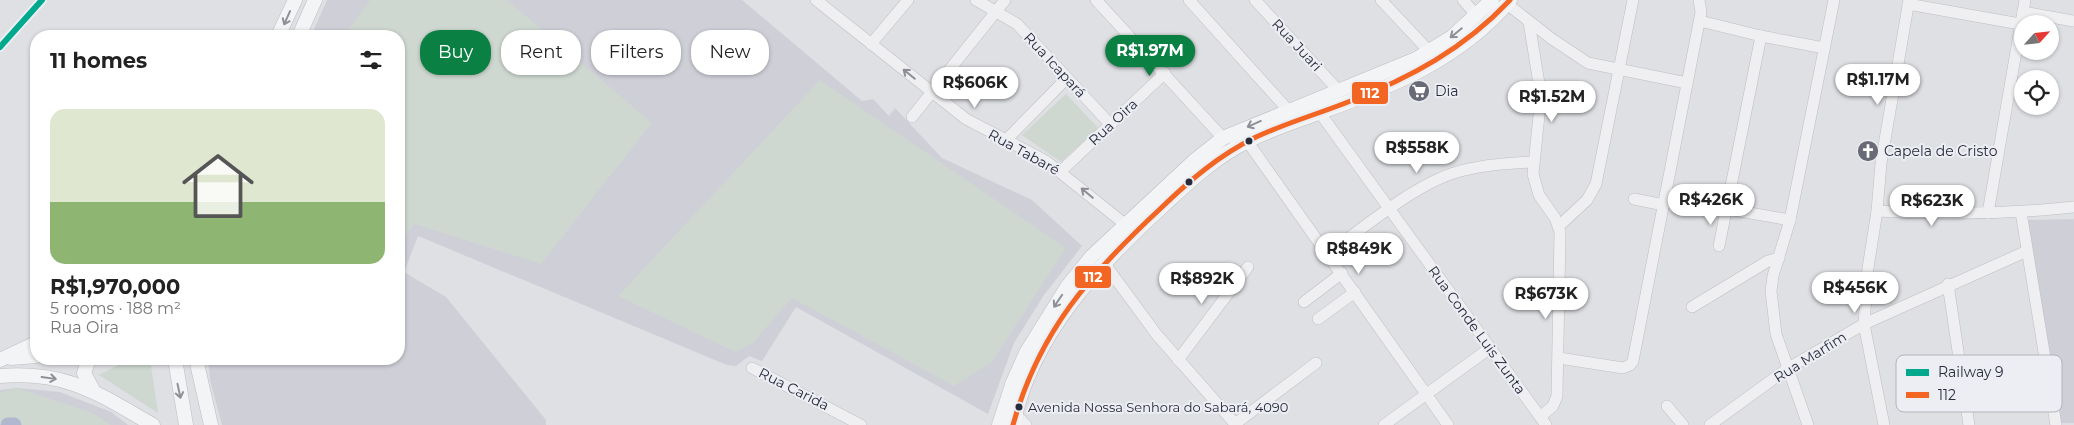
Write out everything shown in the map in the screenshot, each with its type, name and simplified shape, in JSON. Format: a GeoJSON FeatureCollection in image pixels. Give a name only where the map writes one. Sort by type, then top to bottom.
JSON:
{"type":"FeatureCollection","features":[{"type":"Feature","properties":{"kind":"main road"},"geometry":{"type":"LineString","coordinates":[[281,30],[295,0]]}},
{"type":"Feature","properties":{"kind":"main road"},"geometry":{"type":"LineString","coordinates":[[302,30],[315,0]]}},
{"type":"Feature","properties":{"kind":"main road"},"geometry":{"type":"LineString","coordinates":[[1014,420],[1034,364],[1054,328],[1076,295],[1104,263],[1130,228],[1223,138],[1288,110],[1397,68],[1430,51],[1477,16],[1492,0]]}},
{"type":"Feature","properties":{"kind":"main road"},"geometry":{"type":"LineString","coordinates":[[999,425],[1013,382],[1045,320],[1092,256],[1203,170],[1248,141],[1407,79],[1439,62],[1474,35],[1508,2]]}},
{"type":"Feature","properties":{"kind":"main road"},"geometry":{"type":"LineString","coordinates":[[0,360],[30,346]]}},
{"type":"Feature","properties":{"kind":"main road"},"geometry":{"type":"LineString","coordinates":[[0,360],[30,357]]}},
{"type":"Feature","properties":{"kind":"main road"},"geometry":{"type":"LineString","coordinates":[[87,365],[84,373],[93,390]]}},
{"type":"Feature","properties":{"kind":"main road"},"geometry":{"type":"LineString","coordinates":[[176,365],[185,425],[197,417],[206,407]]}},
{"type":"Feature","properties":{"kind":"main road"},"geometry":{"type":"LineString","coordinates":[[197,365],[211,425]]}},
{"type":"Feature","properties":{"kind":"main road"},"geometry":{"type":"LineString","coordinates":[[0,376],[29,375],[60,379],[93,390],[142,421],[153,425]]}},
{"type":"Feature","properties":{"kind":"street","name":"Rua Tabaré"},"geometry":{"type":"LineString","coordinates":[[816,0],[966,119],[1007,139],[1061,171],[1130,228]]}},
{"type":"Feature","properties":{"kind":"street"},"geometry":{"type":"LineString","coordinates":[[871,44],[908,0]]}},
{"type":"Feature","properties":{"kind":"street","name":"Rua Icapará"},"geometry":{"type":"LineString","coordinates":[[976,0],[1017,24],[1110,124]]}},
{"type":"Feature","properties":{"kind":"street"},"geometry":{"type":"LineString","coordinates":[[912,116],[1005,0]]}},
{"type":"Feature","properties":{"kind":"street"},"geometry":{"type":"LineString","coordinates":[[1096,0],[1223,138]]}},
{"type":"Feature","properties":{"kind":"street"},"geometry":{"type":"LineString","coordinates":[[1189,0],[1288,110]]}},
{"type":"Feature","properties":{"kind":"street","name":"Rua Juari"},"geometry":{"type":"LineString","coordinates":[[1254,0],[1338,90]]}},
{"type":"Feature","properties":{"kind":"street"},"geometry":{"type":"LineString","coordinates":[[1381,0],[1430,51]]}},
{"type":"Feature","properties":{"kind":"street"},"geometry":{"type":"LineString","coordinates":[[1463,0],[1477,16]]}},
{"type":"Feature","properties":{"kind":"street"},"geometry":{"type":"LineString","coordinates":[[1559,226],[1580,208],[1593,192],[1633,0]]}},
{"type":"Feature","properties":{"kind":"street"},"geometry":{"type":"LineString","coordinates":[[1559,358],[1623,368],[1630,365],[1700,21],[1701,7],[1699,0]]}},
{"type":"Feature","properties":{"kind":"street"},"geometry":{"type":"LineString","coordinates":[[1808,425],[1776,334],[1771,291],[1790,220],[1834,0]]}},
{"type":"Feature","properties":{"kind":"street"},"geometry":{"type":"LineString","coordinates":[[2022,15],[2025,0]]}},
{"type":"Feature","properties":{"kind":"street"},"geometry":{"type":"LineString","coordinates":[[1508,2],[1529,22],[1582,60],[1618,70],[1687,83]]}},
{"type":"Feature","properties":{"kind":"street"},"geometry":{"type":"LineString","coordinates":[[1884,425],[1864,324],[1868,268],[1877,211],[1881,163],[1908,2],[2014,23]]}},
{"type":"Feature","properties":{"kind":"street"},"geometry":{"type":"LineString","coordinates":[[2023,12],[2074,21]]}},
{"type":"Feature","properties":{"kind":"street"},"geometry":{"type":"LineString","coordinates":[[1700,21],[1761,36],[1824,48]]}},
{"type":"Feature","properties":{"kind":"street"},"geometry":{"type":"LineString","coordinates":[[1529,22],[1540,89],[1540,116],[1532,174],[1536,188],[1559,226],[1559,358],[1557,396],[1543,421]]}},
{"type":"Feature","properties":{"kind":"street"},"geometry":{"type":"LineString","coordinates":[[1719,246],[1728,209],[1761,36]]}},
{"type":"Feature","properties":{"kind":"street"},"geometry":{"type":"LineString","coordinates":[[1988,213],[2014,59]]}},
{"type":"Feature","properties":{"kind":"street","name":"Rua Oira"},"geometry":{"type":"LineString","coordinates":[[1061,171],[1165,73]]}},
{"type":"Feature","properties":{"kind":"street"},"geometry":{"type":"LineString","coordinates":[[1007,139],[1067,78]]}},
{"type":"Feature","properties":{"kind":"street","name":"Rua Conde Luis Zunta"},"geometry":{"type":"LineString","coordinates":[[1320,113],[1543,421]]}},
{"type":"Feature","properties":{"kind":"street"},"geometry":{"type":"LineString","coordinates":[[1248,141],[1448,425]]}},
{"type":"Feature","properties":{"kind":"street"},"geometry":{"type":"LineString","coordinates":[[1328,253],[1426,184],[1458,171],[1500,164],[1533,162]]}},
{"type":"Feature","properties":{"kind":"street"},"geometry":{"type":"LineString","coordinates":[[1634,200],[1664,201],[1728,209],[1790,220]]}},
{"type":"Feature","properties":{"kind":"street"},"geometry":{"type":"LineString","coordinates":[[1877,211],[1940,215],[2021,212],[2074,207]]}},
{"type":"Feature","properties":{"kind":"street"},"geometry":{"type":"LineString","coordinates":[[2021,212],[2044,355]]}},
{"type":"Feature","properties":{"kind":"street","name":"Rua Marfim"},"geometry":{"type":"LineString","coordinates":[[1710,425],[1787,369],[1864,324],[1948,284],[2027,251]]}},
{"type":"Feature","properties":{"kind":"street"},"geometry":{"type":"LineString","coordinates":[[1692,307],[1768,261],[1779,258]]}},
{"type":"Feature","properties":{"kind":"street"},"geometry":{"type":"LineString","coordinates":[[1104,263],[1157,335],[1236,425],[1316,362]]}},
{"type":"Feature","properties":{"kind":"street"},"geometry":{"type":"LineString","coordinates":[[1178,360],[1248,267]]}},
{"type":"Feature","properties":{"kind":"street"},"geometry":{"type":"LineString","coordinates":[[1304,302],[1342,273]]}},
{"type":"Feature","properties":{"kind":"street"},"geometry":{"type":"LineString","coordinates":[[1948,284],[1959,355]]}},
{"type":"Feature","properties":{"kind":"street"},"geometry":{"type":"LineString","coordinates":[[1318,319],[1355,292]]}},
{"type":"Feature","properties":{"kind":"street"},"geometry":{"type":"LineString","coordinates":[[1384,425],[1490,348]]}},
{"type":"Feature","properties":{"kind":"street","name":"Rua Carida"},"geometry":{"type":"LineString","coordinates":[[752,368],[861,425]]}},
{"type":"Feature","properties":{"kind":"street"},"geometry":{"type":"LineString","coordinates":[[1668,406],[1683,425]]}},
{"type":"Feature","properties":{"kind":"street"},"geometry":{"type":"LineString","coordinates":[[1967,412],[1969,425]]}},
{"type":"Feature","properties":{"kind":"street"},"geometry":{"type":"LineString","coordinates":[[2054,412],[2056,425]]}},
{"type":"Feature","properties":{"kind":"street"},"geometry":{"type":"LineString","coordinates":[[1014,420],[1026,425]]}},
{"type":"Feature","properties":{"kind":"shaded area"},"geometry":{"type":"Polygon","coordinates":[[[327,0],[742,0],[862,101],[873,99],[889,116],[895,108],[942,158],[1032,200],[1082,246],[1044,295],[1014,343],[988,414],[796,307],[762,361],[749,356],[736,366],[727,365],[418,236],[405,269],[405,30],[314,30],[327,0]]]}},
{"type":"Feature","properties":{"kind":"shaded area"},"geometry":{"type":"Polygon","coordinates":[[[370,0],[507,0],[542,30],[501,30],[501,75],[581,75],[581,63],[591,71],[591,75],[595,75],[652,123],[541,264],[414,224],[405,237],[405,30],[348,30],[370,0]]]}},
{"type":"Feature","properties":{"kind":"shaded area"},"geometry":{"type":"Polygon","coordinates":[[[820,80],[1066,248],[992,362],[954,386],[792,298],[753,343],[735,352],[618,296],[820,80]]]}},
{"type":"Feature","properties":{"kind":"shaded area"},"geometry":{"type":"Polygon","coordinates":[[[1066,94],[1098,128],[1061,162],[1022,135],[1066,94]]]}},
{"type":"Feature","properties":{"kind":"shaded area"},"geometry":{"type":"Polygon","coordinates":[[[2074,219],[2074,423],[2059,423],[2057,412],[2062,412],[2062,355],[2049,355],[2028,220],[2074,219]]]}},
{"type":"Feature","properties":{"kind":"shaded area"},"geometry":{"type":"Polygon","coordinates":[[[405,273],[446,297],[546,420],[546,425],[222,425],[210,380],[209,365],[405,365],[405,273]]]}},
{"type":"Feature","properties":{"kind":"shaded area"},"geometry":{"type":"Polygon","coordinates":[[[118,365],[151,365],[158,413],[99,375],[118,365]]]}},
{"type":"Feature","properties":{"kind":"shaded area"},"geometry":{"type":"Polygon","coordinates":[[[17,388],[60,392],[111,412],[128,425],[0,425],[0,390],[17,388]]]}},
{"type":"Feature","properties":{"kind":"shaded area"},"geometry":{"type":"Polygon","coordinates":[[[17,388],[93,413],[111,425],[0,425],[0,393],[17,388]]]}},
{"type":"Feature","properties":{"kind":"waterway"},"geometry":{"type":"LineString","coordinates":[[8,425],[14,425]]}},
{"type":"Feature","properties":{"kind":"rail line","name":"9"},"geometry":{"type":"LineString","coordinates":[[0,47],[42,0]]}},
{"type":"Feature","properties":{"kind":"transit line","name":"112"},"geometry":{"type":"LineString","coordinates":[[1013,425],[1024,391],[1037,361],[1052,332],[1070,306],[1111,257],[1193,179],[1217,160],[1256,137],[1371,93],[1414,72],[1474,33],[1510,0]]}},
{"type":"Feature","properties":{"kind":"place","name":"Dia"},"geometry":{"type":"Point","coordinates":[1419,91]}},
{"type":"Feature","properties":{"kind":"place","name":"Capela de Cristo"},"geometry":{"type":"Point","coordinates":[1868,151]}},
{"type":"Feature","properties":{"kind":"place","name":"Avenida Nossa Senhora do Sabará, 4090"},"geometry":{"type":"Point","coordinates":[1019,407]}}]}
